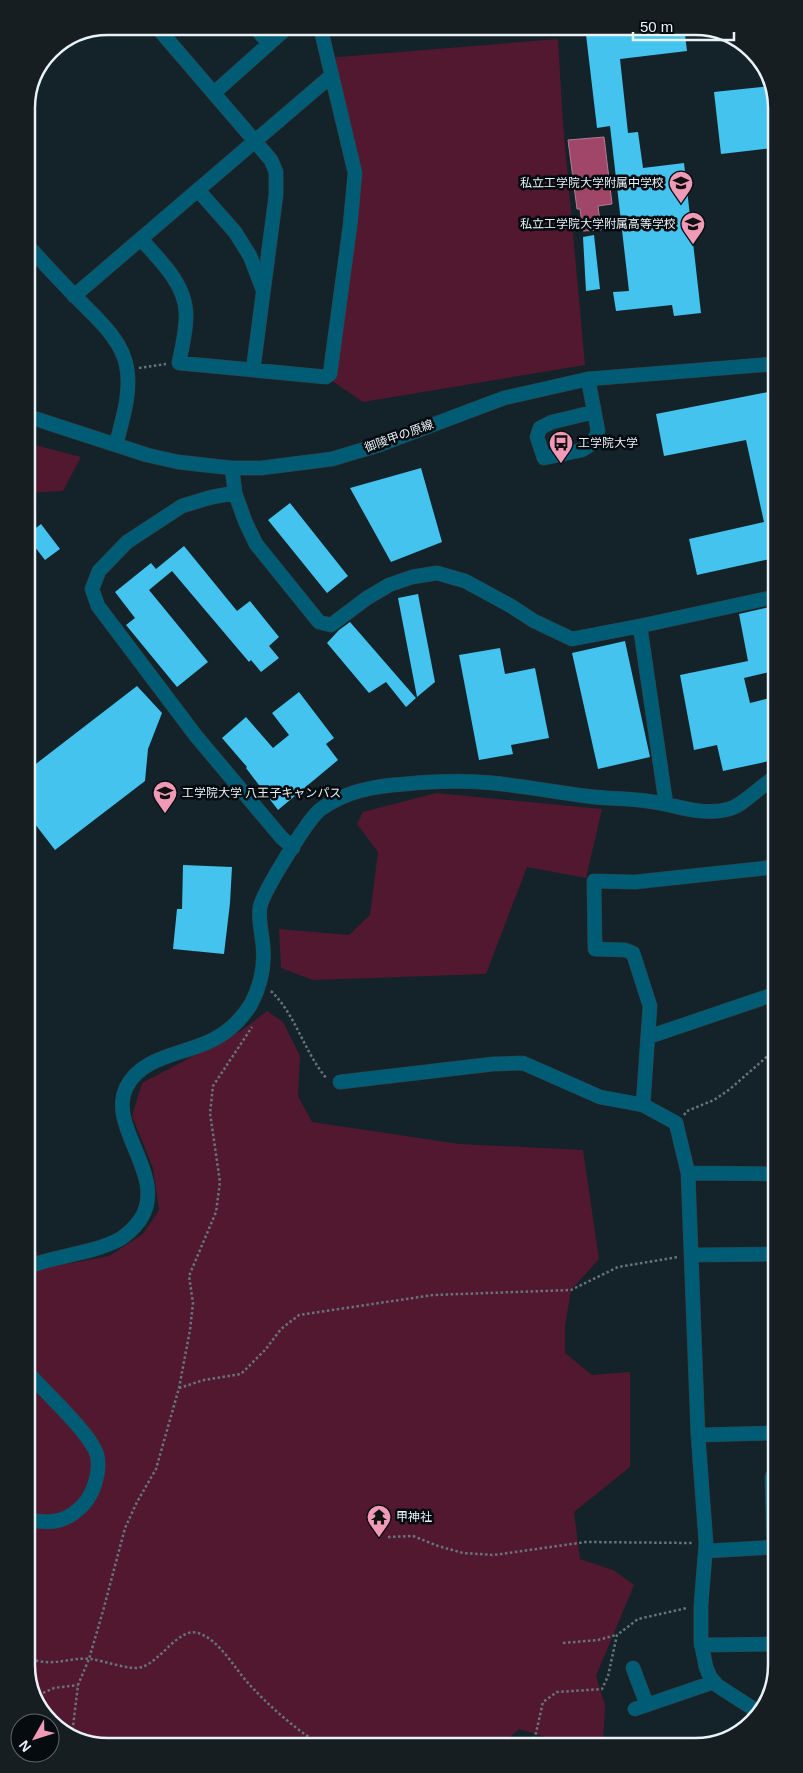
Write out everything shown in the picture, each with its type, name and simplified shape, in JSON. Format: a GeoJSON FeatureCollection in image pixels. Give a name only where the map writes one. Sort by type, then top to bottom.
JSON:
{"type":"FeatureCollection","features":[{"type":"Feature","properties":{"kind":"street"},"geometry":{"type":"LineString","coordinates":[[164,35],[255,140],[271,160],[276,172],[277,185],[253,370]]}},
{"type":"Feature","properties":{"kind":"street"},"geometry":{"type":"LineString","coordinates":[[262,35],[269,44]]}},
{"type":"Feature","properties":{"kind":"street"},"geometry":{"type":"LineString","coordinates":[[214,93],[279,35]]}},
{"type":"Feature","properties":{"kind":"street"},"geometry":{"type":"LineString","coordinates":[[142,240],[176,280],[181,290],[186,314],[179,363],[326,377],[330,374],[350,226],[355,173],[322,35]]}},
{"type":"Feature","properties":{"kind":"street"},"geometry":{"type":"LineString","coordinates":[[74,296],[142,240],[331,76]]}},
{"type":"Feature","properties":{"kind":"street"},"geometry":{"type":"LineString","coordinates":[[198,190],[235,232],[250,256],[264,290]]}},
{"type":"Feature","properties":{"kind":"street"},"geometry":{"type":"LineString","coordinates":[[35,254],[105,328],[118,345],[128,369],[128,390],[125,411],[116,445]]}},
{"type":"Feature","properties":{"kind":"street","name":"御陵甲の原線"},"geometry":{"type":"LineString","coordinates":[[35,419],[116,445],[178,462],[232,468],[289,465],[332,459],[379,445],[504,398],[588,380],[768,364]]}},
{"type":"Feature","properties":{"kind":"street"},"geometry":{"type":"LineString","coordinates":[[588,380],[598,430],[594,443],[582,450],[544,458],[537,437],[540,428],[552,422],[594,412]]}},
{"type":"Feature","properties":{"kind":"street"},"geometry":{"type":"LineString","coordinates":[[232,468],[235,493],[244,521],[256,544],[319,622],[331,625],[389,584],[412,577],[437,573],[465,581],[553,631],[572,639],[768,598]]}},
{"type":"Feature","properties":{"kind":"street"},"geometry":{"type":"LineString","coordinates":[[235,493],[212,496],[182,506],[127,542],[100,571],[92,589],[98,606],[196,736],[292,848]]}},
{"type":"Feature","properties":{"kind":"street"},"geometry":{"type":"LineString","coordinates":[[640,626],[666,804]]}},
{"type":"Feature","properties":{"kind":"street"},"geometry":{"type":"LineString","coordinates":[[35,1265],[108,1244],[134,1228],[143,1216],[148,1204],[148,1188],[122,1108],[123,1096],[127,1086],[135,1074],[148,1065],[205,1044],[220,1036],[233,1027],[248,1008],[261,982],[263,945],[259,921],[260,905],[292,848],[317,811],[338,798],[364,789],[433,781],[492,783],[590,797],[647,800],[696,811],[715,812],[732,809],[768,782]]}},
{"type":"Feature","properties":{"kind":"street"},"geometry":{"type":"LineString","coordinates":[[643,1105],[650,1006],[633,953],[625,950],[595,949],[594,881],[635,882],[768,868]]}},
{"type":"Feature","properties":{"kind":"street"},"geometry":{"type":"LineString","coordinates":[[648,1038],[768,996]]}},
{"type":"Feature","properties":{"kind":"street"},"geometry":{"type":"LineString","coordinates":[[340,1082],[493,1064],[523,1063],[600,1097],[643,1105],[676,1123],[688,1174],[698,1435],[706,1547],[701,1605],[701,1645],[706,1667],[714,1682],[753,1709]]}},
{"type":"Feature","properties":{"kind":"street"},"geometry":{"type":"LineString","coordinates":[[688,1174],[768,1174]]}},
{"type":"Feature","properties":{"kind":"street"},"geometry":{"type":"LineString","coordinates":[[691,1254],[768,1254]]}},
{"type":"Feature","properties":{"kind":"street"},"geometry":{"type":"LineString","coordinates":[[35,1380],[90,1440],[97,1455],[98,1472],[94,1488],[77,1512],[63,1519],[47,1523],[35,1521]]}},
{"type":"Feature","properties":{"kind":"street"},"geometry":{"type":"LineString","coordinates":[[698,1435],[768,1433]]}},
{"type":"Feature","properties":{"kind":"street"},"geometry":{"type":"LineString","coordinates":[[706,1547],[768,1548]]}},
{"type":"Feature","properties":{"kind":"street"},"geometry":{"type":"LineString","coordinates":[[701,1645],[768,1644]]}},
{"type":"Feature","properties":{"kind":"street"},"geometry":{"type":"LineString","coordinates":[[633,1668],[641,1707],[714,1682]]}},
{"type":"Feature","properties":{"kind":"path"},"geometry":{"type":"LineString","coordinates":[[128,369],[179,363]]}},
{"type":"Feature","properties":{"kind":"path"},"geometry":{"type":"LineString","coordinates":[[261,982],[279,998],[328,1081],[340,1082]]}},
{"type":"Feature","properties":{"kind":"path"},"geometry":{"type":"LineString","coordinates":[[73,1728],[78,1685],[89,1659],[125,1528],[136,1502],[156,1469],[178,1388],[190,1330],[193,1303],[189,1276],[216,1212],[220,1182],[210,1112],[214,1086],[240,1047],[253,1023]]}},
{"type":"Feature","properties":{"kind":"path"},"geometry":{"type":"LineString","coordinates":[[676,1123],[687,1111],[714,1100],[730,1089],[768,1056]]}},
{"type":"Feature","properties":{"kind":"path"},"geometry":{"type":"LineString","coordinates":[[178,1388],[204,1380],[241,1374],[265,1350],[281,1329],[299,1315],[433,1295],[571,1290],[618,1267],[691,1254]]}},
{"type":"Feature","properties":{"kind":"path"},"geometry":{"type":"LineString","coordinates":[[388,1537],[413,1536],[462,1553],[494,1555],[586,1542],[706,1547]]}},
{"type":"Feature","properties":{"kind":"path"},"geometry":{"type":"LineString","coordinates":[[563,1643],[598,1640],[617,1635],[638,1619],[701,1605]]}},
{"type":"Feature","properties":{"kind":"path"},"geometry":{"type":"LineString","coordinates":[[35,1659],[42,1662],[89,1659],[135,1669],[153,1662],[184,1634],[192,1632],[200,1634],[222,1651],[249,1684],[283,1716],[312,1738]]}},
{"type":"Feature","properties":{"kind":"path"},"geometry":{"type":"LineString","coordinates":[[534,1738],[543,1702],[557,1692],[602,1689],[608,1676],[617,1635]]}},
{"type":"Feature","properties":{"kind":"path"},"geometry":{"type":"LineString","coordinates":[[42,1694],[54,1688],[78,1685]]}},
{"type":"Feature","properties":{"kind":"shaded area"},"geometry":{"type":"Polygon","coordinates":[[[558,39],[563,124],[585,365],[363,402],[326,377],[355,173],[327,58],[558,39]]]}},
{"type":"Feature","properties":{"kind":"shaded area"},"geometry":{"type":"Polygon","coordinates":[[[604,137],[612,204],[598,206],[601,230],[583,231],[580,209],[577,209],[568,140],[604,137]]]}},
{"type":"Feature","properties":{"kind":"shaded area"},"geometry":{"type":"Polygon","coordinates":[[[35,445],[81,457],[63,491],[35,493],[35,445]]]}},
{"type":"Feature","properties":{"kind":"shaded area"},"geometry":{"type":"Polygon","coordinates":[[[436,793],[602,809],[586,878],[527,867],[486,974],[313,980],[281,968],[279,929],[349,935],[370,915],[378,852],[357,824],[363,812],[436,793]]]}},
{"type":"Feature","properties":{"kind":"shaded area"},"geometry":{"type":"Polygon","coordinates":[[[267,1011],[283,1022],[300,1056],[298,1096],[312,1122],[459,1144],[583,1150],[599,1259],[571,1290],[565,1326],[565,1353],[592,1375],[630,1372],[630,1467],[574,1512],[580,1559],[613,1570],[634,1585],[596,1676],[605,1705],[603,1738],[549,1738],[519,1729],[510,1738],[104,1738],[94,1737],[76,1730],[64,1723],[60,1719],[60,1713],[53,1713],[47,1705],[36,1679],[35,1665],[35,1249],[45,1268],[109,1256],[143,1234],[159,1210],[153,1168],[132,1116],[142,1083],[241,1031],[267,1011]]]}},
{"type":"Feature","properties":{"kind":"building"},"geometry":{"type":"Polygon","coordinates":[[[586,35],[685,35],[687,51],[620,59],[628,133],[638,132],[643,168],[684,163],[701,313],[674,316],[672,305],[616,311],[613,292],[629,291],[610,126],[597,128],[586,35]]]}},
{"type":"Feature","properties":{"kind":"building"},"geometry":{"type":"Polygon","coordinates":[[[764,87],[768,108],[768,148],[721,154],[714,92],[764,87]]]}},
{"type":"Feature","properties":{"kind":"building"},"geometry":{"type":"Polygon","coordinates":[[[594,235],[600,289],[586,291],[583,237],[594,235]]]}},
{"type":"Feature","properties":{"kind":"building"},"geometry":{"type":"Polygon","coordinates":[[[768,392],[768,559],[697,575],[689,539],[764,522],[746,440],[664,456],[656,414],[768,392]]]}},
{"type":"Feature","properties":{"kind":"building"},"geometry":{"type":"Polygon","coordinates":[[[421,468],[442,542],[391,562],[350,488],[421,468]]]}},
{"type":"Feature","properties":{"kind":"building"},"geometry":{"type":"Polygon","coordinates":[[[290,503],[348,576],[327,593],[268,520],[290,503]]]}},
{"type":"Feature","properties":{"kind":"building"},"geometry":{"type":"Polygon","coordinates":[[[41,524],[60,549],[45,560],[35,547],[35,529],[41,524]]]}},
{"type":"Feature","properties":{"kind":"building"},"geometry":{"type":"Polygon","coordinates":[[[184,546],[237,611],[250,601],[279,637],[269,646],[279,658],[261,672],[251,660],[249,662],[172,571],[149,590],[208,662],[177,687],[126,625],[135,618],[115,592],[151,563],[156,569],[184,546]]]}},
{"type":"Feature","properties":{"kind":"building"},"geometry":{"type":"Polygon","coordinates":[[[418,594],[435,682],[417,697],[398,598],[418,594]]]}},
{"type":"Feature","properties":{"kind":"building"},"geometry":{"type":"Polygon","coordinates":[[[768,607],[768,672],[744,678],[750,703],[768,698],[768,761],[723,771],[717,745],[694,750],[680,675],[748,661],[739,614],[768,607]]]}},
{"type":"Feature","properties":{"kind":"building"},"geometry":{"type":"Polygon","coordinates":[[[350,622],[416,698],[406,707],[386,682],[369,693],[327,643],[339,630],[350,622]]]}},
{"type":"Feature","properties":{"kind":"building"},"geometry":{"type":"Polygon","coordinates":[[[625,641],[650,757],[598,769],[572,653],[625,641]]]}},
{"type":"Feature","properties":{"kind":"building"},"geometry":{"type":"Polygon","coordinates":[[[500,648],[505,674],[535,668],[549,738],[511,745],[513,754],[479,760],[459,655],[500,648]]]}},
{"type":"Feature","properties":{"kind":"building"},"geometry":{"type":"Polygon","coordinates":[[[137,686],[162,713],[148,749],[145,781],[55,850],[35,824],[35,765],[137,686]]]}},
{"type":"Feature","properties":{"kind":"building"},"geometry":{"type":"Polygon","coordinates":[[[299,692],[334,738],[326,744],[338,760],[278,810],[247,767],[222,738],[246,717],[273,748],[289,735],[272,713],[299,692]]]}},
{"type":"Feature","properties":{"kind":"building"},"geometry":{"type":"Polygon","coordinates":[[[183,865],[232,867],[224,954],[173,949],[177,909],[182,909],[183,865]]]}},
{"type":"Feature","properties":{"kind":"place","name":"私立工学院大学附属中学校"},"geometry":{"type":"Point","coordinates":[681,204]}},
{"type":"Feature","properties":{"kind":"place","name":"私立工学院大学附属高等学校"},"geometry":{"type":"Point","coordinates":[693,245]}},
{"type":"Feature","properties":{"kind":"place","name":"工学院大学"},"geometry":{"type":"Point","coordinates":[561,464]}},
{"type":"Feature","properties":{"kind":"place","name":"工学院大学 八王子キャンパス"},"geometry":{"type":"Point","coordinates":[165,814]}},
{"type":"Feature","properties":{"kind":"place","name":"甲神社"},"geometry":{"type":"Point","coordinates":[379,1538]}}]}
